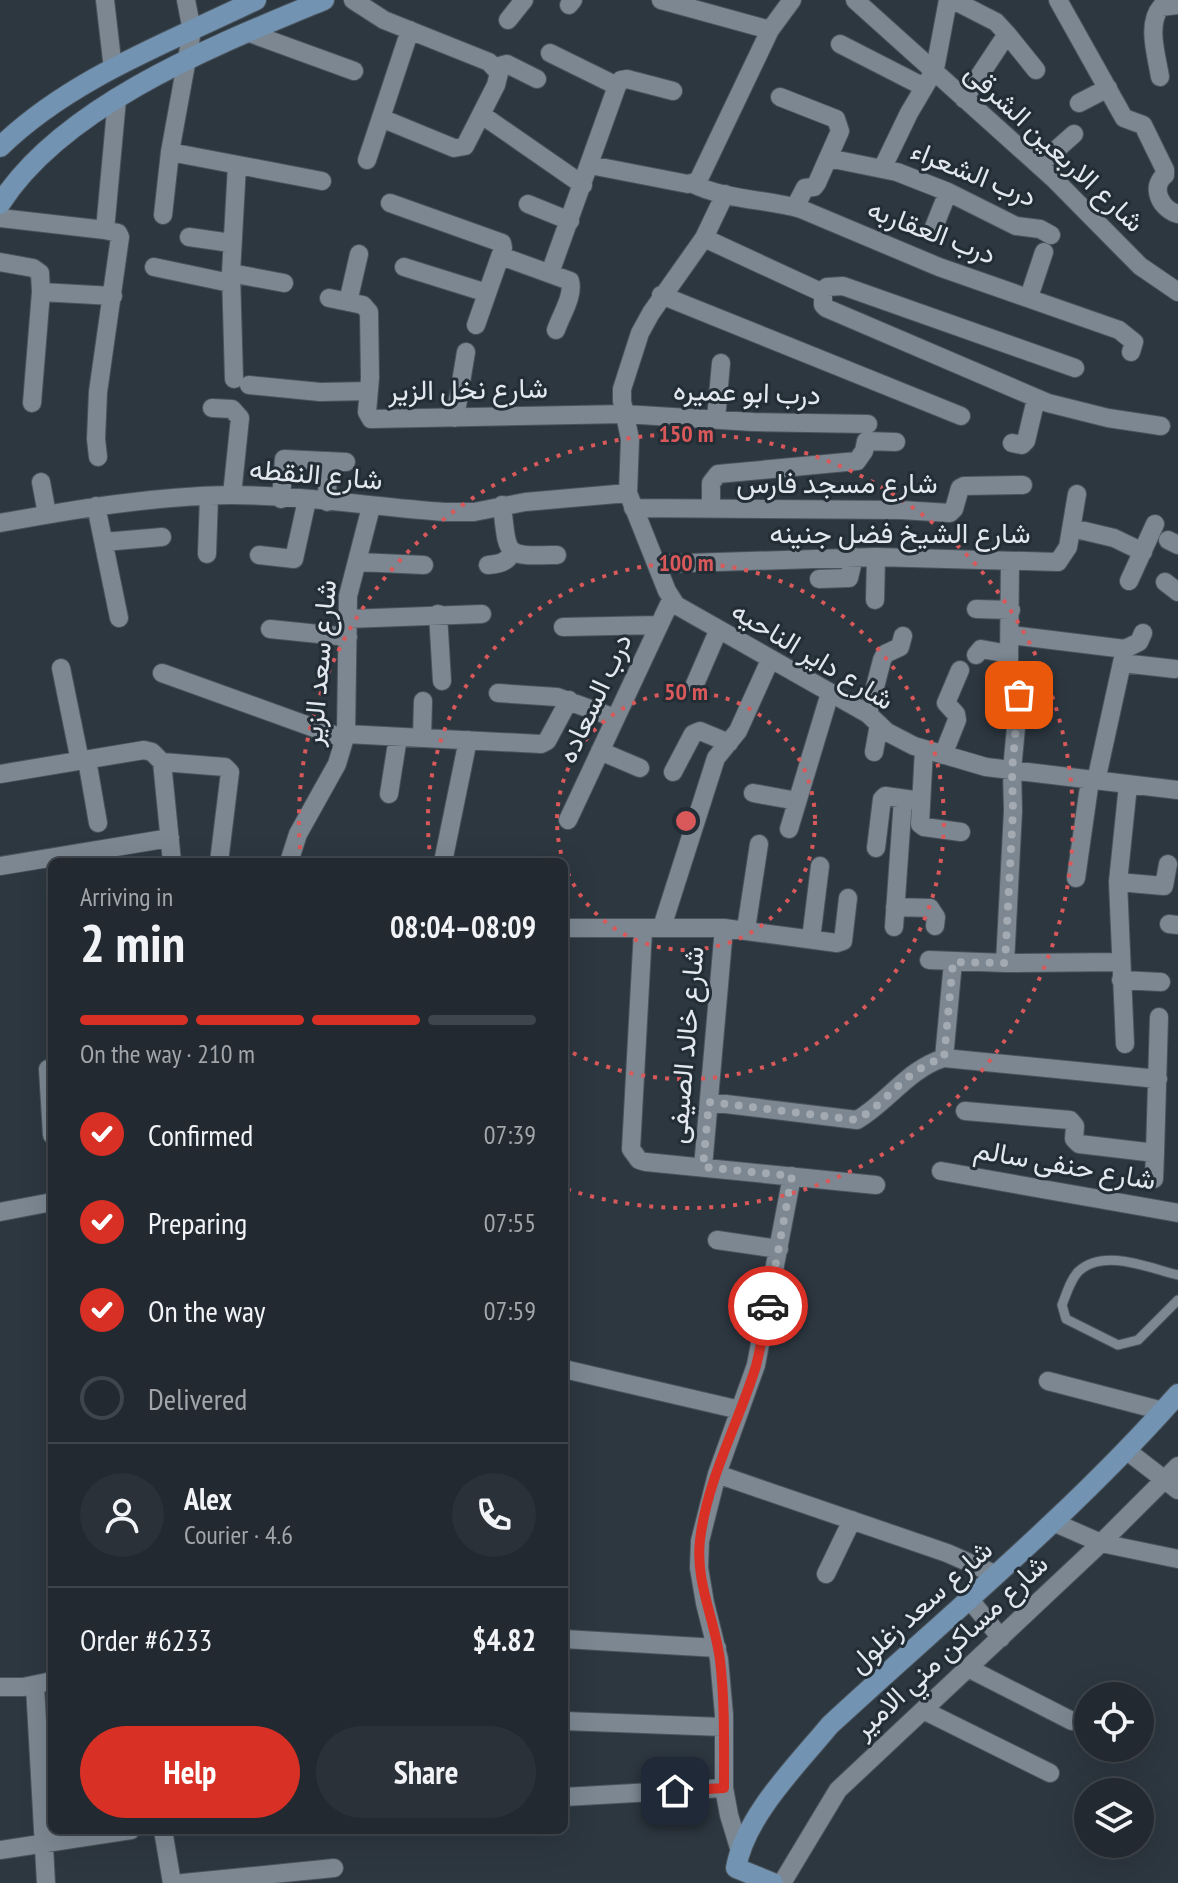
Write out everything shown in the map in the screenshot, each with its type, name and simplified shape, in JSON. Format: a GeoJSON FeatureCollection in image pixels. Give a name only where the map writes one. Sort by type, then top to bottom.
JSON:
{"type":"FeatureCollection","features":[{"type":"Feature","properties":{"kind":"street"},"geometry":{"type":"LineString","coordinates":[[105,0],[113,69]]}},
{"type":"Feature","properties":{"kind":"street"},"geometry":{"type":"LineString","coordinates":[[163,215],[170,152],[192,31],[186,0]]}},
{"type":"Feature","properties":{"kind":"street"},"geometry":{"type":"LineString","coordinates":[[0,147],[50,104],[113,69],[256,0]]}},
{"type":"Feature","properties":{"kind":"street"},"geometry":{"type":"LineString","coordinates":[[0,204],[34,160],[117,99],[247,32],[324,0]]}},
{"type":"Feature","properties":{"kind":"street"},"geometry":{"type":"LineString","coordinates":[[353,0],[384,20],[489,62],[496,67],[499,78],[469,141],[459,148],[381,118]]}},
{"type":"Feature","properties":{"kind":"street"},"geometry":{"type":"LineString","coordinates":[[508,20],[524,0]]}},
{"type":"Feature","properties":{"kind":"street"},"geometry":{"type":"LineString","coordinates":[[661,0],[770,30]]}},
{"type":"Feature","properties":{"kind":"street"},"geometry":{"type":"LineString","coordinates":[[693,184],[698,181],[770,30],[792,0]]}},
{"type":"Feature","properties":{"kind":"street"},"geometry":{"type":"LineString","coordinates":[[882,169],[935,69],[950,0],[996,22],[1036,70]]}},
{"type":"Feature","properties":{"kind":"street"},"geometry":{"type":"LineString","coordinates":[[1058,0],[1124,118],[1143,125],[1165,170],[1156,187],[1162,205],[1173,214],[1178,214]]}},
{"type":"Feature","properties":{"kind":"street","name":"شارع الاربعين الشرقى"},"geometry":{"type":"LineString","coordinates":[[861,3],[1039,165],[1140,266],[1178,292]]}},
{"type":"Feature","properties":{"kind":"street"},"geometry":{"type":"LineString","coordinates":[[1160,77],[1154,16],[1161,7],[1178,5]]}},
{"type":"Feature","properties":{"kind":"street"},"geometry":{"type":"LineString","coordinates":[[367,160],[410,30]]}},
{"type":"Feature","properties":{"kind":"street"},"geometry":{"type":"LineString","coordinates":[[247,32],[354,71]]}},
{"type":"Feature","properties":{"kind":"street"},"geometry":{"type":"LineString","coordinates":[[964,99],[1007,34]]}},
{"type":"Feature","properties":{"kind":"street"},"geometry":{"type":"LineString","coordinates":[[840,44],[924,87]]}},
{"type":"Feature","properties":{"kind":"street"},"geometry":{"type":"LineString","coordinates":[[550,53],[617,86]]}},
{"type":"Feature","properties":{"kind":"street"},"geometry":{"type":"LineString","coordinates":[[496,67],[507,64],[537,79]]}},
{"type":"Feature","properties":{"kind":"street"},"geometry":{"type":"LineString","coordinates":[[550,273],[621,80],[673,91]]}},
{"type":"Feature","properties":{"kind":"street"},"geometry":{"type":"LineString","coordinates":[[1079,103],[1108,88]]}},
{"type":"Feature","properties":{"kind":"street"},"geometry":{"type":"LineString","coordinates":[[780,97],[836,119],[840,131],[817,183],[814,187],[805,188],[795,207]]}},
{"type":"Feature","properties":{"kind":"street"},"geometry":{"type":"LineString","coordinates":[[105,230],[117,99]]}},
{"type":"Feature","properties":{"kind":"street"},"geometry":{"type":"LineString","coordinates":[[482,115],[583,185]]}},
{"type":"Feature","properties":{"kind":"street"},"geometry":{"type":"LineString","coordinates":[[1039,165],[1074,134]]}},
{"type":"Feature","properties":{"kind":"street"},"geometry":{"type":"LineString","coordinates":[[170,152],[322,181]]}},
{"type":"Feature","properties":{"kind":"street","name":"درب الشعراء"},"geometry":{"type":"LineString","coordinates":[[828,158],[897,172],[948,192],[1016,226],[1040,229],[1048,243],[1029,297]]}},
{"type":"Feature","properties":{"kind":"street"},"geometry":{"type":"LineString","coordinates":[[237,165],[230,278],[242,382],[320,392],[369,391]]}},
{"type":"Feature","properties":{"kind":"street","name":"درب العقاربه"},"geometry":{"type":"LineString","coordinates":[[590,165],[795,207],[939,267],[1119,330],[1134,342],[1131,352]]}},
{"type":"Feature","properties":{"kind":"street"},"geometry":{"type":"LineString","coordinates":[[934,227],[948,192]]}},
{"type":"Feature","properties":{"kind":"street"},"geometry":{"type":"LineString","coordinates":[[671,600],[630,500],[630,439],[622,389],[640,333],[661,295],[704,238],[725,194]]}},
{"type":"Feature","properties":{"kind":"street"},"geometry":{"type":"LineString","coordinates":[[390,203],[502,243],[501,256],[476,325]]}},
{"type":"Feature","properties":{"kind":"street"},"geometry":{"type":"LineString","coordinates":[[528,204],[570,221]]}},
{"type":"Feature","properties":{"kind":"street"},"geometry":{"type":"LineString","coordinates":[[0,218],[105,230],[118,233],[120,237],[98,392],[98,457]]}},
{"type":"Feature","properties":{"kind":"street"},"geometry":{"type":"LineString","coordinates":[[189,237],[231,243]]}},
{"type":"Feature","properties":{"kind":"street"},"geometry":{"type":"LineString","coordinates":[[704,238],[823,293]]}},
{"type":"Feature","properties":{"kind":"street","name":"شارع نخل الزير"},"geometry":{"type":"LineString","coordinates":[[359,254],[338,300],[363,305],[369,312],[367,416],[371,419],[624,414]]}},
{"type":"Feature","properties":{"kind":"street"},"geometry":{"type":"LineString","coordinates":[[501,256],[570,281],[572,286],[556,330]]}},
{"type":"Feature","properties":{"kind":"street"},"geometry":{"type":"LineString","coordinates":[[0,262],[37,270],[41,292],[32,403]]}},
{"type":"Feature","properties":{"kind":"street"},"geometry":{"type":"LineString","coordinates":[[154,267],[284,283]]}},
{"type":"Feature","properties":{"kind":"street"},"geometry":{"type":"LineString","coordinates":[[404,267],[487,293]]}},
{"type":"Feature","properties":{"kind":"street"},"geometry":{"type":"LineString","coordinates":[[1075,368],[843,286],[827,287],[823,293],[826,308],[1036,399],[1108,418],[1161,426]]}},
{"type":"Feature","properties":{"kind":"street"},"geometry":{"type":"LineString","coordinates":[[41,292],[113,296]]}},
{"type":"Feature","properties":{"kind":"street"},"geometry":{"type":"LineString","coordinates":[[661,295],[961,416]]}},
{"type":"Feature","properties":{"kind":"street"},"geometry":{"type":"LineString","coordinates":[[455,418],[466,352]]}},
{"type":"Feature","properties":{"kind":"street"},"geometry":{"type":"LineString","coordinates":[[716,419],[721,363]]}},
{"type":"Feature","properties":{"kind":"street"},"geometry":{"type":"LineString","coordinates":[[1012,443],[1022,445],[1026,441],[1036,399]]}},
{"type":"Feature","properties":{"kind":"street"},"geometry":{"type":"LineString","coordinates":[[212,408],[232,409],[240,418],[232,495]]}},
{"type":"Feature","properties":{"kind":"street","name":"درب ابو عميره"},"geometry":{"type":"LineString","coordinates":[[624,414],[868,424]]}},
{"type":"Feature","properties":{"kind":"street"},"geometry":{"type":"LineString","coordinates":[[711,509],[711,483],[718,474],[857,461],[866,441],[896,442]]}},
{"type":"Feature","properties":{"kind":"street"},"geometry":{"type":"LineString","coordinates":[[281,499],[284,459],[337,461],[327,502]]}},
{"type":"Feature","properties":{"kind":"street"},"geometry":{"type":"LineString","coordinates":[[41,482],[47,514]]}},
{"type":"Feature","properties":{"kind":"street","name":"شارع مسجد فارس"},"geometry":{"type":"LineString","coordinates":[[630,500],[711,509],[950,513],[960,488],[964,486],[1023,485]]}},
{"type":"Feature","properties":{"kind":"street","name":"شارع الشيخ فضل جنينه"},"geometry":{"type":"LineString","coordinates":[[657,564],[854,557],[1058,562],[1064,555],[1072,528],[1077,494]]}},
{"type":"Feature","properties":{"kind":"street","name":"شارع النقطه"},"geometry":{"type":"LineString","coordinates":[[0,523],[130,500],[232,495],[445,512],[474,512],[502,505],[630,500]]}},
{"type":"Feature","properties":{"kind":"street"},"geometry":{"type":"LineString","coordinates":[[207,554],[209,496]]}},
{"type":"Feature","properties":{"kind":"street"},"geometry":{"type":"LineString","coordinates":[[259,555],[294,559],[307,500]]}},
{"type":"Feature","properties":{"kind":"street"},"geometry":{"type":"LineString","coordinates":[[502,505],[506,547],[512,553],[521,556],[557,555]]}},
{"type":"Feature","properties":{"kind":"street"},"geometry":{"type":"LineString","coordinates":[[96,506],[119,618]]}},
{"type":"Feature","properties":{"kind":"street","name":"شارع سعد الزير"},"geometry":{"type":"LineString","coordinates":[[290,858],[298,834],[337,764],[346,736],[348,596],[371,507]]}},
{"type":"Feature","properties":{"kind":"street"},"geometry":{"type":"LineString","coordinates":[[1129,581],[1155,524]]}},
{"type":"Feature","properties":{"kind":"street","name":"شارع الشيخ فضل جنينه"},"geometry":{"type":"LineString","coordinates":[[1072,528],[1114,538],[1143,552]]}},
{"type":"Feature","properties":{"kind":"street"},"geometry":{"type":"LineString","coordinates":[[104,542],[162,537]]}},
{"type":"Feature","properties":{"kind":"street"},"geometry":{"type":"LineString","coordinates":[[488,565],[508,560],[512,553]]}},
{"type":"Feature","properties":{"kind":"street"},"geometry":{"type":"LineString","coordinates":[[819,579],[849,578],[854,557]]}},
{"type":"Feature","properties":{"kind":"street"},"geometry":{"type":"LineString","coordinates":[[875,600],[876,557]]}},
{"type":"Feature","properties":{"kind":"street"},"geometry":{"type":"LineString","coordinates":[[1005,963],[1013,811],[1012,770],[1019,695],[1009,654],[1010,561]]}},
{"type":"Feature","properties":{"kind":"street"},"geometry":{"type":"LineString","coordinates":[[358,562],[424,565]]}},
{"type":"Feature","properties":{"kind":"street"},"geometry":{"type":"LineString","coordinates":[[1058,562],[1070,577]]}},
{"type":"Feature","properties":{"kind":"street","name":"درب السعاده"},"geometry":{"type":"LineString","coordinates":[[568,820],[671,600]]}},
{"type":"Feature","properties":{"kind":"street","name":"شارع داير الناحيه"},"geometry":{"type":"LineString","coordinates":[[671,600],[687,614],[874,719],[892,735],[924,749],[986,767],[1178,790]]}},
{"type":"Feature","properties":{"kind":"street"},"geometry":{"type":"LineString","coordinates":[[976,609],[1011,610]]}},
{"type":"Feature","properties":{"kind":"street"},"geometry":{"type":"LineString","coordinates":[[438,614],[442,681]]}},
{"type":"Feature","properties":{"kind":"street"},"geometry":{"type":"LineString","coordinates":[[270,629],[347,628],[438,614],[482,614]]}},
{"type":"Feature","properties":{"kind":"street"},"geometry":{"type":"LineString","coordinates":[[563,627],[659,625]]}},
{"type":"Feature","properties":{"kind":"street"},"geometry":{"type":"LineString","coordinates":[[695,684],[718,631]]}},
{"type":"Feature","properties":{"kind":"street"},"geometry":{"type":"LineString","coordinates":[[1076,878],[1093,781],[1124,656],[1139,642],[1143,633]]}},
{"type":"Feature","properties":{"kind":"street"},"geometry":{"type":"LineString","coordinates":[[1011,635],[1175,669]]}},
{"type":"Feature","properties":{"kind":"street"},"geometry":{"type":"LineString","coordinates":[[874,752],[874,719],[885,654],[900,647],[903,636]]}},
{"type":"Feature","properties":{"kind":"street"},"geometry":{"type":"LineString","coordinates":[[976,655],[981,649],[1009,654]]}},
{"type":"Feature","properties":{"kind":"street"},"geometry":{"type":"LineString","coordinates":[[662,927],[716,758],[738,731],[770,660]]}},
{"type":"Feature","properties":{"kind":"street"},"geometry":{"type":"LineString","coordinates":[[61,668],[98,823]]}},
{"type":"Feature","properties":{"kind":"street"},"geometry":{"type":"LineString","coordinates":[[943,755],[957,720],[956,714],[946,703],[960,670]]}},
{"type":"Feature","properties":{"kind":"street"},"geometry":{"type":"LineString","coordinates":[[162,673],[346,736],[541,744],[547,741],[569,700]]}},
{"type":"Feature","properties":{"kind":"street"},"geometry":{"type":"LineString","coordinates":[[498,693],[569,700],[615,718]]}},
{"type":"Feature","properties":{"kind":"street"},"geometry":{"type":"LineString","coordinates":[[789,829],[830,693]]}},
{"type":"Feature","properties":{"kind":"street"},"geometry":{"type":"LineString","coordinates":[[422,738],[423,701]]}},
{"type":"Feature","properties":{"kind":"street"},"geometry":{"type":"LineString","coordinates":[[673,772],[693,734],[700,731],[729,743]]}},
{"type":"Feature","properties":{"kind":"street"},"geometry":{"type":"LineString","coordinates":[[389,794],[398,737]]}},
{"type":"Feature","properties":{"kind":"street"},"geometry":{"type":"LineString","coordinates":[[444,858],[468,740]]}},
{"type":"Feature","properties":{"kind":"street"},"geometry":{"type":"LineString","coordinates":[[894,927],[912,800],[924,749]]}},
{"type":"Feature","properties":{"kind":"street"},"geometry":{"type":"LineString","coordinates":[[0,774],[144,750],[158,756],[162,762],[172,858]]}},
{"type":"Feature","properties":{"kind":"street"},"geometry":{"type":"LineString","coordinates":[[600,751],[640,768]]}},
{"type":"Feature","properties":{"kind":"street"},"geometry":{"type":"LineString","coordinates":[[162,762],[225,767],[230,772],[219,858]]}},
{"type":"Feature","properties":{"kind":"street"},"geometry":{"type":"LineString","coordinates":[[1125,1044],[1118,882],[1128,785]]}},
{"type":"Feature","properties":{"kind":"street"},"geometry":{"type":"LineString","coordinates":[[753,793],[797,801]]}},
{"type":"Feature","properties":{"kind":"street"},"geometry":{"type":"LineString","coordinates":[[876,848],[882,799],[885,796],[912,800]]}},
{"type":"Feature","properties":{"kind":"street"},"geometry":{"type":"LineString","coordinates":[[912,800],[920,824],[924,827],[961,832]]}},
{"type":"Feature","properties":{"kind":"street"},"geometry":{"type":"LineString","coordinates":[[49,858],[170,838]]}},
{"type":"Feature","properties":{"kind":"street"},"geometry":{"type":"LineString","coordinates":[[746,929],[759,844]]}},
{"type":"Feature","properties":{"kind":"street"},"geometry":{"type":"LineString","coordinates":[[0,866],[48,858]]}},
{"type":"Feature","properties":{"kind":"street"},"geometry":{"type":"LineString","coordinates":[[1118,882],[1164,886],[1168,864]]}},
{"type":"Feature","properties":{"kind":"street"},"geometry":{"type":"LineString","coordinates":[[811,939],[820,866]]}},
{"type":"Feature","properties":{"kind":"street"},"geometry":{"type":"LineString","coordinates":[[568,928],[746,929],[837,943],[843,941],[848,898]]}},
{"type":"Feature","properties":{"kind":"street"},"geometry":{"type":"LineString","coordinates":[[895,907],[930,908],[936,917],[935,926]]}},
{"type":"Feature","properties":{"kind":"street","name":"شارع خالد الصيفى"},"geometry":{"type":"LineString","coordinates":[[703,1167],[724,928]]}},
{"type":"Feature","properties":{"kind":"street"},"geometry":{"type":"LineString","coordinates":[[643,930],[631,1149],[639,1160],[876,1185]]}},
{"type":"Feature","properties":{"kind":"street"},"geometry":{"type":"LineString","coordinates":[[929,960],[1121,971],[1161,982]]}},
{"type":"Feature","properties":{"kind":"street"},"geometry":{"type":"LineString","coordinates":[[944,1058],[953,962]]}},
{"type":"Feature","properties":{"kind":"street"},"geometry":{"type":"LineString","coordinates":[[1154,1179],[1159,1017]]}},
{"type":"Feature","properties":{"kind":"street"},"geometry":{"type":"LineString","coordinates":[[709,1102],[857,1120],[900,1083],[944,1058],[1158,1079]]}},
{"type":"Feature","properties":{"kind":"street"},"geometry":{"type":"LineString","coordinates":[[965,1111],[1070,1120],[1075,1126],[1074,1139],[1079,1144],[1155,1153]]}},
{"type":"Feature","properties":{"kind":"street","name":"شارع حنفى سالم"},"geometry":{"type":"LineString","coordinates":[[941,1171],[1178,1213]]}},
{"type":"Feature","properties":{"kind":"street"},"geometry":{"type":"LineString","coordinates":[[773,1883],[737,1866],[724,1788],[717,1648],[699,1568],[700,1541],[717,1474],[756,1365],[792,1176]]}},
{"type":"Feature","properties":{"kind":"street"},"geometry":{"type":"LineString","coordinates":[[0,1212],[48,1203]]}},
{"type":"Feature","properties":{"kind":"street"},"geometry":{"type":"LineString","coordinates":[[717,1240],[779,1249]]}},
{"type":"Feature","properties":{"kind":"street"},"geometry":{"type":"LineString","coordinates":[[568,1370],[740,1410]]}},
{"type":"Feature","properties":{"kind":"street"},"geometry":{"type":"LineString","coordinates":[[1048,1381],[1163,1411]]}},
{"type":"Feature","properties":{"kind":"street","name":"شارع سعد زغلول"},"geometry":{"type":"LineString","coordinates":[[737,1866],[764,1807],[830,1725],[1053,1522],[1178,1394]]}},
{"type":"Feature","properties":{"kind":"street"},"geometry":{"type":"LineString","coordinates":[[1126,1450],[1171,1486]]}},
{"type":"Feature","properties":{"kind":"street","name":"شارع مساكن مني الامير"},"geometry":{"type":"LineString","coordinates":[[782,1883],[838,1790],[1101,1543],[1171,1486],[1178,1466]]}},
{"type":"Feature","properties":{"kind":"street"},"geometry":{"type":"LineString","coordinates":[[717,1474],[947,1553],[997,1575]]}},
{"type":"Feature","properties":{"kind":"street"},"geometry":{"type":"LineString","coordinates":[[826,1574],[852,1520]]}},
{"type":"Feature","properties":{"kind":"street"},"geometry":{"type":"LineString","coordinates":[[1053,1522],[1101,1543],[1178,1559]]}},
{"type":"Feature","properties":{"kind":"street"},"geometry":{"type":"LineString","coordinates":[[970,1600],[1001,1638]]}},
{"type":"Feature","properties":{"kind":"street"},"geometry":{"type":"LineString","coordinates":[[568,1639],[717,1648]]}},
{"type":"Feature","properties":{"kind":"street"},"geometry":{"type":"LineString","coordinates":[[968,1668],[1072,1721]]}},
{"type":"Feature","properties":{"kind":"street"},"geometry":{"type":"LineString","coordinates":[[0,1687],[43,1683],[43,1844],[46,1883]]}},
{"type":"Feature","properties":{"kind":"street"},"geometry":{"type":"LineString","coordinates":[[923,1710],[1050,1773]]}},
{"type":"Feature","properties":{"kind":"street"},"geometry":{"type":"LineString","coordinates":[[568,1721],[723,1727]]}},
{"type":"Feature","properties":{"kind":"street"},"geometry":{"type":"LineString","coordinates":[[568,1797],[724,1788]]}},
{"type":"Feature","properties":{"kind":"street"},"geometry":{"type":"LineString","coordinates":[[0,1850],[106,1834]]}},
{"type":"Feature","properties":{"kind":"street"},"geometry":{"type":"LineString","coordinates":[[164,1834],[172,1883]]}},
{"type":"Feature","properties":{"kind":"street"},"geometry":{"type":"LineString","coordinates":[[183,1883],[334,1868]]}},
{"type":"Feature","properties":{"kind":"lane"},"geometry":{"type":"LineString","coordinates":[[1178,1275],[1113,1260],[1095,1261],[1077,1272],[1062,1305],[1066,1319],[1118,1345],[1138,1340],[1178,1300]]}},
{"type":"Feature","properties":{"kind":"way so far"},"geometry":{"type":"LineString","coordinates":[[768,1306],[792,1176],[703,1167],[709,1102],[857,1120],[900,1083],[944,1058],[953,962],[1005,963],[1013,811],[1012,770],[1019,695]]}},
{"type":"Feature","properties":{"kind":"route"},"geometry":{"type":"LineString","coordinates":[[675,1791],[724,1788],[724,1715],[719,1659],[699,1568],[700,1541],[717,1474],[756,1365],[768,1306]]}}]}
